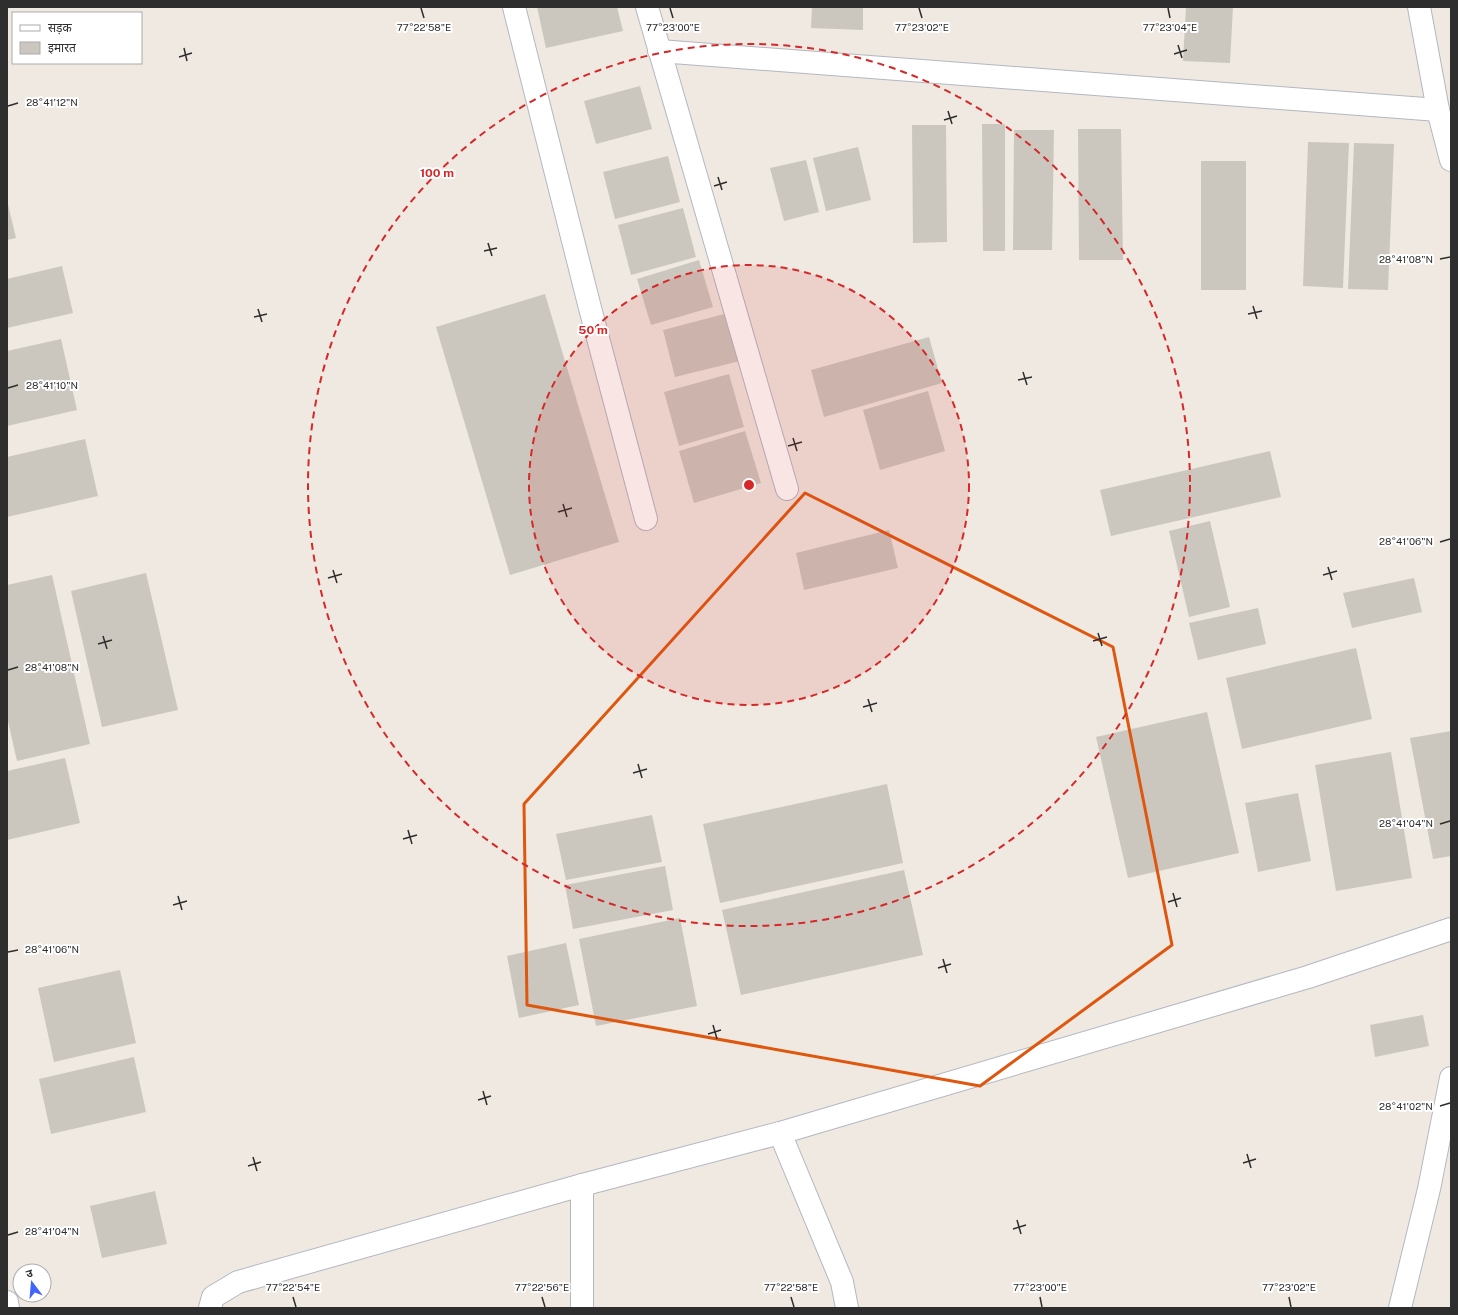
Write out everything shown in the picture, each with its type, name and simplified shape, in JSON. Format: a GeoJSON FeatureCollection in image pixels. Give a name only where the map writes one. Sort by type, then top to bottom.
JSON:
{"type":"FeatureCollection","features":[{"type":"Feature","properties":{"kind":"street"},"geometry":{"type":"LineString","coordinates":[[514,7],[590,308],[646,519]]}},
{"type":"Feature","properties":{"kind":"street"},"geometry":{"type":"LineString","coordinates":[[647,7],[787,489]]}},
{"type":"Feature","properties":{"kind":"street"},"geometry":{"type":"LineString","coordinates":[[1419,7],[1438,110],[1451,160]]}},
{"type":"Feature","properties":{"kind":"street"},"geometry":{"type":"LineString","coordinates":[[659,51],[1438,110]]}},
{"type":"Feature","properties":{"kind":"street"},"geometry":{"type":"LineString","coordinates":[[191,1308],[211,1303],[238,1282],[582,1185],[780,1133],[1308,977],[1451,929]]}},
{"type":"Feature","properties":{"kind":"street"},"geometry":{"type":"LineString","coordinates":[[1400,1308],[1429,1189],[1451,1078]]}},
{"type":"Feature","properties":{"kind":"street"},"geometry":{"type":"LineString","coordinates":[[780,1133],[842,1282],[847,1308]]}},
{"type":"Feature","properties":{"kind":"street"},"geometry":{"type":"LineString","coordinates":[[582,1185],[582,1308]]}},
{"type":"Feature","properties":{"kind":"street"},"geometry":{"type":"LineString","coordinates":[[7,1302],[8,1308]]}},
{"type":"Feature","properties":{"kind":"highlighted area"},"geometry":{"type":"Polygon","coordinates":[[[805,493],[1113,647],[1172,945],[980,1086],[527,1005],[524,804],[805,493]]]}},
{"type":"Feature","properties":{"kind":"building"},"geometry":{"type":"Polygon","coordinates":[[[537,7],[617,7],[623,31],[546,48],[537,7]]]}},
{"type":"Feature","properties":{"kind":"building"},"geometry":{"type":"Polygon","coordinates":[[[812,7],[863,7],[863,30],[811,28],[812,7]]]}},
{"type":"Feature","properties":{"kind":"building"},"geometry":{"type":"Polygon","coordinates":[[[1186,7],[1233,7],[1230,63],[1183,61],[1186,7]]]}},
{"type":"Feature","properties":{"kind":"building"},"geometry":{"type":"Polygon","coordinates":[[[640,86],[652,129],[596,144],[584,101],[640,86]]]}},
{"type":"Feature","properties":{"kind":"building"},"geometry":{"type":"Polygon","coordinates":[[[982,124],[1005,124],[1005,251],[983,251],[982,124]]]}},
{"type":"Feature","properties":{"kind":"building"},"geometry":{"type":"Polygon","coordinates":[[[912,125],[946,125],[947,242],[913,243],[912,125]]]}},
{"type":"Feature","properties":{"kind":"building"},"geometry":{"type":"Polygon","coordinates":[[[1078,129],[1121,129],[1123,260],[1079,260],[1078,129]]]}},
{"type":"Feature","properties":{"kind":"building"},"geometry":{"type":"Polygon","coordinates":[[[1014,130],[1054,130],[1052,250],[1013,250],[1014,130]]]}},
{"type":"Feature","properties":{"kind":"building"},"geometry":{"type":"Polygon","coordinates":[[[1308,142],[1349,143],[1343,288],[1303,286],[1308,142]]]}},
{"type":"Feature","properties":{"kind":"building"},"geometry":{"type":"Polygon","coordinates":[[[1354,143],[1394,144],[1388,290],[1348,289],[1354,143]]]}},
{"type":"Feature","properties":{"kind":"building"},"geometry":{"type":"Polygon","coordinates":[[[858,147],[871,200],[826,211],[813,158],[858,147]]]}},
{"type":"Feature","properties":{"kind":"building"},"geometry":{"type":"Polygon","coordinates":[[[668,156],[680,202],[615,219],[603,172],[668,156]]]}},
{"type":"Feature","properties":{"kind":"building"},"geometry":{"type":"Polygon","coordinates":[[[806,160],[819,212],[784,221],[770,168],[806,160]]]}},
{"type":"Feature","properties":{"kind":"building"},"geometry":{"type":"Polygon","coordinates":[[[1201,161],[1246,161],[1246,290],[1201,290],[1201,161]]]}},
{"type":"Feature","properties":{"kind":"building"},"geometry":{"type":"Polygon","coordinates":[[[7,200],[16,238],[7,240],[7,200]]]}},
{"type":"Feature","properties":{"kind":"building"},"geometry":{"type":"Polygon","coordinates":[[[683,208],[696,257],[631,275],[618,225],[683,208]]]}},
{"type":"Feature","properties":{"kind":"building"},"geometry":{"type":"Polygon","coordinates":[[[699,260],[713,307],[651,325],[637,279],[699,260]]]}},
{"type":"Feature","properties":{"kind":"building"},"geometry":{"type":"Polygon","coordinates":[[[62,266],[73,313],[7,328],[7,279],[62,266]]]}},
{"type":"Feature","properties":{"kind":"building"},"geometry":{"type":"Polygon","coordinates":[[[545,294],[619,542],[510,575],[436,327],[545,294]]]}},
{"type":"Feature","properties":{"kind":"building"},"geometry":{"type":"Polygon","coordinates":[[[728,313],[740,361],[675,377],[663,330],[728,313]]]}},
{"type":"Feature","properties":{"kind":"building"},"geometry":{"type":"Polygon","coordinates":[[[929,337],[942,383],[824,417],[811,370],[929,337]]]}},
{"type":"Feature","properties":{"kind":"building"},"geometry":{"type":"Polygon","coordinates":[[[61,339],[77,410],[7,426],[7,351],[61,339]]]}},
{"type":"Feature","properties":{"kind":"building"},"geometry":{"type":"Polygon","coordinates":[[[729,374],[744,427],[679,446],[664,392],[729,374]]]}},
{"type":"Feature","properties":{"kind":"building"},"geometry":{"type":"Polygon","coordinates":[[[928,391],[945,451],[880,470],[863,410],[928,391]]]}},
{"type":"Feature","properties":{"kind":"building"},"geometry":{"type":"Polygon","coordinates":[[[745,431],[761,483],[694,503],[679,451],[745,431]]]}},
{"type":"Feature","properties":{"kind":"building"},"geometry":{"type":"Polygon","coordinates":[[[85,439],[98,496],[7,517],[7,457],[85,439]]]}},
{"type":"Feature","properties":{"kind":"building"},"geometry":{"type":"Polygon","coordinates":[[[1270,451],[1281,497],[1111,536],[1100,490],[1270,451]]]}},
{"type":"Feature","properties":{"kind":"building"},"geometry":{"type":"Polygon","coordinates":[[[1210,521],[1230,607],[1189,617],[1169,531],[1210,521]]]}},
{"type":"Feature","properties":{"kind":"building"},"geometry":{"type":"Polygon","coordinates":[[[889,530],[898,568],[804,590],[796,553],[889,530]]]}},
{"type":"Feature","properties":{"kind":"building"},"geometry":{"type":"Polygon","coordinates":[[[146,573],[178,710],[102,727],[71,591],[146,573]]]}},
{"type":"Feature","properties":{"kind":"building"},"geometry":{"type":"Polygon","coordinates":[[[52,575],[90,744],[17,761],[7,717],[7,585],[52,575]]]}},
{"type":"Feature","properties":{"kind":"building"},"geometry":{"type":"Polygon","coordinates":[[[1414,578],[1422,612],[1352,628],[1343,593],[1414,578]]]}},
{"type":"Feature","properties":{"kind":"building"},"geometry":{"type":"Polygon","coordinates":[[[1258,608],[1266,644],[1198,660],[1189,623],[1258,608]]]}},
{"type":"Feature","properties":{"kind":"building"},"geometry":{"type":"Polygon","coordinates":[[[1356,648],[1372,719],[1242,749],[1226,678],[1356,648]]]}},
{"type":"Feature","properties":{"kind":"building"},"geometry":{"type":"Polygon","coordinates":[[[1207,712],[1239,853],[1128,878],[1096,737],[1207,712]]]}},
{"type":"Feature","properties":{"kind":"building"},"geometry":{"type":"Polygon","coordinates":[[[1451,731],[1451,856],[1433,859],[1410,738],[1451,731]]]}},
{"type":"Feature","properties":{"kind":"building"},"geometry":{"type":"Polygon","coordinates":[[[1391,752],[1412,878],[1336,891],[1315,765],[1391,752]]]}},
{"type":"Feature","properties":{"kind":"building"},"geometry":{"type":"Polygon","coordinates":[[[65,758],[80,823],[7,840],[7,771],[65,758]]]}},
{"type":"Feature","properties":{"kind":"building"},"geometry":{"type":"Polygon","coordinates":[[[887,784],[903,863],[720,903],[703,824],[887,784]]]}},
{"type":"Feature","properties":{"kind":"building"},"geometry":{"type":"Polygon","coordinates":[[[1298,793],[1311,861],[1258,872],[1245,803],[1298,793]]]}},
{"type":"Feature","properties":{"kind":"building"},"geometry":{"type":"Polygon","coordinates":[[[652,815],[662,862],[566,880],[556,834],[652,815]]]}},
{"type":"Feature","properties":{"kind":"building"},"geometry":{"type":"Polygon","coordinates":[[[665,866],[673,910],[573,929],[565,885],[665,866]]]}},
{"type":"Feature","properties":{"kind":"building"},"geometry":{"type":"Polygon","coordinates":[[[904,870],[923,955],[741,995],[722,910],[904,870]]]}},
{"type":"Feature","properties":{"kind":"building"},"geometry":{"type":"Polygon","coordinates":[[[680,918],[697,1006],[596,1026],[579,939],[680,918]]]}},
{"type":"Feature","properties":{"kind":"building"},"geometry":{"type":"Polygon","coordinates":[[[566,943],[579,1005],[519,1018],[507,956],[566,943]]]}},
{"type":"Feature","properties":{"kind":"building"},"geometry":{"type":"Polygon","coordinates":[[[120,970],[136,1043],[54,1062],[38,988],[120,970]]]}},
{"type":"Feature","properties":{"kind":"building"},"geometry":{"type":"Polygon","coordinates":[[[1423,1015],[1429,1046],[1375,1057],[1370,1025],[1423,1015]]]}},
{"type":"Feature","properties":{"kind":"building"},"geometry":{"type":"Polygon","coordinates":[[[134,1057],[146,1112],[51,1134],[39,1079],[134,1057]]]}},
{"type":"Feature","properties":{"kind":"building"},"geometry":{"type":"Polygon","coordinates":[[[155,1191],[167,1244],[102,1258],[90,1206],[155,1191]]]}}]}
